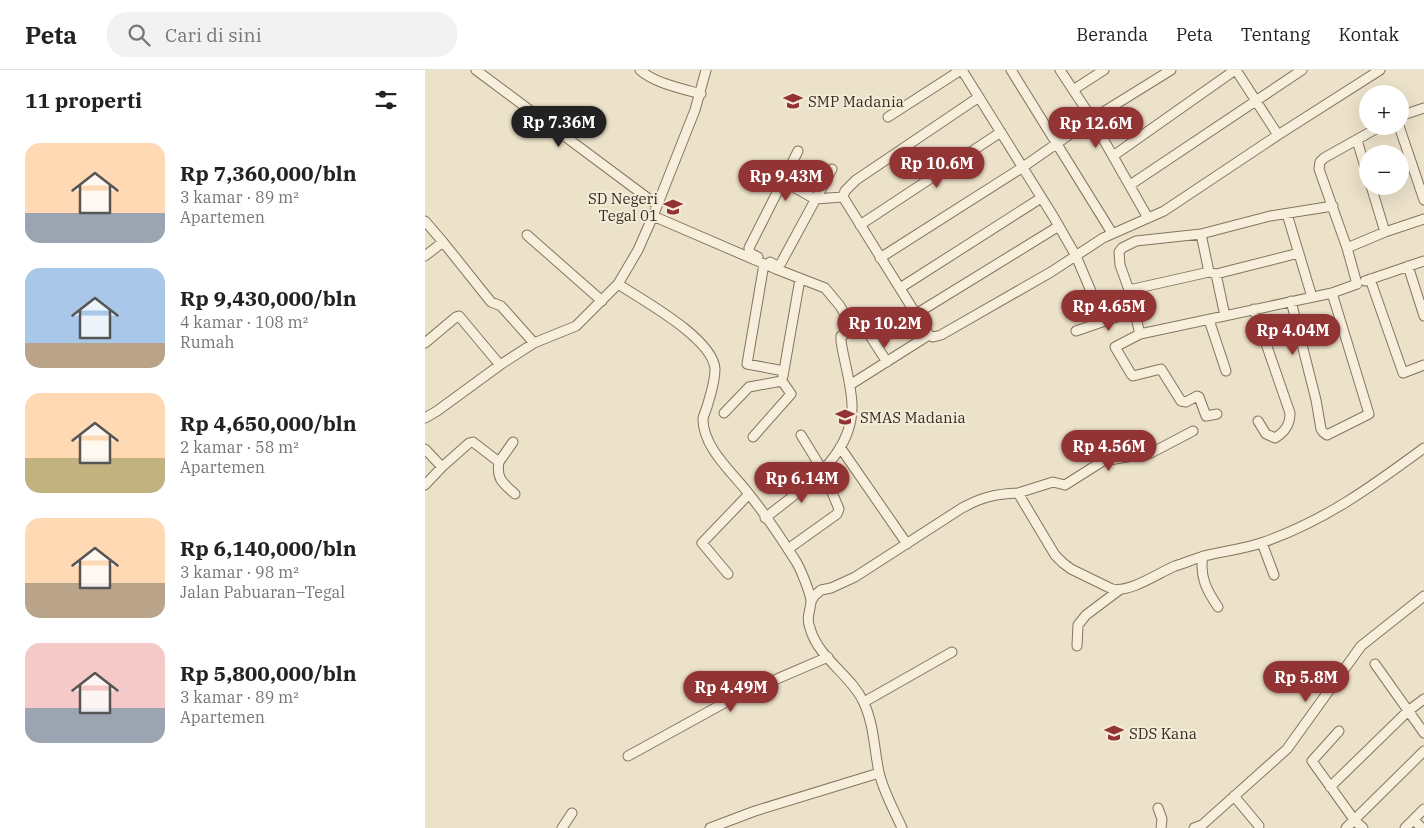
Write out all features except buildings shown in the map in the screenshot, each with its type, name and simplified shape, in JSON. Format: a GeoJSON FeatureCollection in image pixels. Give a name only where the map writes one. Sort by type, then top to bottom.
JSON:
{"type":"FeatureCollection","features":[{"type":"Feature","properties":{"kind":"street"},"geometry":{"type":"LineString","coordinates":[[476,70],[657,205]]}},
{"type":"Feature","properties":{"kind":"street"},"geometry":{"type":"LineString","coordinates":[[640,70],[667,84],[701,94]]}},
{"type":"Feature","properties":{"kind":"street"},"geometry":{"type":"LineString","coordinates":[[425,418],[534,343],[576,326],[618,284],[633,259],[653,216],[701,94],[706,70]]}},
{"type":"Feature","properties":{"kind":"street"},"geometry":{"type":"LineString","coordinates":[[888,117],[962,70],[1059,226],[1076,256],[1095,303]]}},
{"type":"Feature","properties":{"kind":"street"},"geometry":{"type":"LineString","coordinates":[[1011,70],[1112,234]]}},
{"type":"Feature","properties":{"kind":"street"},"geometry":{"type":"LineString","coordinates":[[1060,70],[1092,119],[1148,218]]}},
{"type":"Feature","properties":{"kind":"street"},"geometry":{"type":"LineString","coordinates":[[1073,90],[1104,70]]}},
{"type":"Feature","properties":{"kind":"street"},"geometry":{"type":"LineString","coordinates":[[880,258],[1023,167],[1092,119],[1171,70]]}},
{"type":"Feature","properties":{"kind":"street"},"geometry":{"type":"LineString","coordinates":[[1113,156],[1235,70],[1277,135]]}},
{"type":"Feature","properties":{"kind":"street"},"geometry":{"type":"LineString","coordinates":[[1130,185],[1302,70]]}},
{"type":"Feature","properties":{"kind":"street"},"geometry":{"type":"LineString","coordinates":[[979,97],[856,180],[845,191],[843,197],[929,335],[933,337],[941,335],[1076,256],[1103,238],[1164,212],[1277,135],[1380,70]]}},
{"type":"Feature","properties":{"kind":"street"},"geometry":{"type":"LineString","coordinates":[[1409,113],[1424,108]]}},
{"type":"Feature","properties":{"kind":"street"},"geometry":{"type":"LineString","coordinates":[[859,225],[1001,132]]}},
{"type":"Feature","properties":{"kind":"street"},"geometry":{"type":"LineString","coordinates":[[1357,284],[1347,248],[1319,169],[1320,162],[1324,158],[1366,135]]}},
{"type":"Feature","properties":{"kind":"street"},"geometry":{"type":"LineString","coordinates":[[1402,135],[1424,200]]}},
{"type":"Feature","properties":{"kind":"street"},"geometry":{"type":"LineString","coordinates":[[1357,140],[1359,147]]}},
{"type":"Feature","properties":{"kind":"street"},"geometry":{"type":"LineString","coordinates":[[798,151],[750,245],[751,253],[775,265],[779,265],[832,169]]}},
{"type":"Feature","properties":{"kind":"street"},"geometry":{"type":"LineString","coordinates":[[783,181],[815,199],[843,197]]}},
{"type":"Feature","properties":{"kind":"street"},"geometry":{"type":"LineString","coordinates":[[1374,195],[1385,232]]}},
{"type":"Feature","properties":{"kind":"street"},"geometry":{"type":"LineString","coordinates":[[899,288],[1041,198]]}},
{"type":"Feature","properties":{"kind":"street"},"geometry":{"type":"LineString","coordinates":[[1140,334],[1129,290],[1120,265],[1119,252],[1122,248],[1136,241],[1201,234],[1270,216],[1333,206]]}},
{"type":"Feature","properties":{"kind":"street"},"geometry":{"type":"LineString","coordinates":[[1287,214],[1312,297]]}},
{"type":"Feature","properties":{"kind":"street"},"geometry":{"type":"LineString","coordinates":[[653,216],[825,288],[840,306],[851,325],[847,332],[841,336],[852,407],[849,433],[823,471],[765,518]]}},
{"type":"Feature","properties":{"kind":"street"},"geometry":{"type":"LineString","coordinates":[[1347,248],[1385,232],[1424,219]]}},
{"type":"Feature","properties":{"kind":"street"},"geometry":{"type":"LineString","coordinates":[[425,221],[491,302],[501,306],[534,343]]}},
{"type":"Feature","properties":{"kind":"street"},"geometry":{"type":"LineString","coordinates":[[916,314],[1059,226]]}},
{"type":"Feature","properties":{"kind":"street"},"geometry":{"type":"LineString","coordinates":[[1201,234],[1225,316]]}},
{"type":"Feature","properties":{"kind":"street"},"geometry":{"type":"LineString","coordinates":[[527,235],[602,301]]}},
{"type":"Feature","properties":{"kind":"street"},"geometry":{"type":"LineString","coordinates":[[425,256],[443,242]]}},
{"type":"Feature","properties":{"kind":"street"},"geometry":{"type":"LineString","coordinates":[[1129,290],[1299,253]]}},
{"type":"Feature","properties":{"kind":"street"},"geometry":{"type":"LineString","coordinates":[[1217,414],[1206,416],[1197,396],[1186,402],[1181,401],[1161,369],[1133,376],[1115,347],[1140,334],[1333,293],[1424,261]]}},
{"type":"Feature","properties":{"kind":"street"},"geometry":{"type":"LineString","coordinates":[[764,264],[747,364],[784,371]]}},
{"type":"Feature","properties":{"kind":"street"},"geometry":{"type":"LineString","coordinates":[[1408,266],[1424,316]]}},
{"type":"Feature","properties":{"kind":"street"},"geometry":{"type":"LineString","coordinates":[[753,438],[791,394],[782,381],[800,279]]}},
{"type":"Feature","properties":{"kind":"street"},"geometry":{"type":"LineString","coordinates":[[1370,279],[1403,373],[1424,365]]}},
{"type":"Feature","properties":{"kind":"street"},"geometry":{"type":"LineString","coordinates":[[618,284],[677,323],[709,352],[715,369],[703,425],[716,452],[726,467],[749,494],[788,549],[800,569],[811,602]]}},
{"type":"Feature","properties":{"kind":"street"},"geometry":{"type":"LineString","coordinates":[[1291,301],[1316,400],[1321,429],[1327,435],[1369,414],[1333,293]]}},
{"type":"Feature","properties":{"kind":"street"},"geometry":{"type":"LineString","coordinates":[[1254,309],[1290,413],[1289,426],[1275,438],[1266,434],[1258,421]]}},
{"type":"Feature","properties":{"kind":"street"},"geometry":{"type":"LineString","coordinates":[[1076,331],[1134,311]]}},
{"type":"Feature","properties":{"kind":"street"},"geometry":{"type":"LineString","coordinates":[[425,343],[455,317],[459,316],[463,318],[500,365]]}},
{"type":"Feature","properties":{"kind":"street"},"geometry":{"type":"LineString","coordinates":[[1209,320],[1227,371]]}},
{"type":"Feature","properties":{"kind":"street"},"geometry":{"type":"LineString","coordinates":[[865,328],[887,362]]}},
{"type":"Feature","properties":{"kind":"street"},"geometry":{"type":"LineString","coordinates":[[853,383],[929,335]]}},
{"type":"Feature","properties":{"kind":"street"},"geometry":{"type":"LineString","coordinates":[[725,413],[749,387],[782,381]]}},
{"type":"Feature","properties":{"kind":"street"},"geometry":{"type":"LineString","coordinates":[[902,828],[879,773],[869,717],[864,702],[856,688],[828,657],[809,628],[808,614],[814,596],[821,590],[831,588],[855,577],[978,499],[999,494],[1017,493],[1053,482],[1065,485],[1097,463],[1111,459],[1151,454],[1193,431]]}},
{"type":"Feature","properties":{"kind":"street"},"geometry":{"type":"LineString","coordinates":[[788,549],[837,514],[839,509],[823,471],[801,435]]}},
{"type":"Feature","properties":{"kind":"street"},"geometry":{"type":"LineString","coordinates":[[425,485],[469,443],[473,442],[499,462]]}},
{"type":"Feature","properties":{"kind":"street"},"geometry":{"type":"LineString","coordinates":[[513,442],[499,462],[497,472],[503,484],[515,494]]}},
{"type":"Feature","properties":{"kind":"street"},"geometry":{"type":"LineString","coordinates":[[840,447],[907,544]]}},
{"type":"Feature","properties":{"kind":"street"},"geometry":{"type":"LineString","coordinates":[[1077,646],[1078,625],[1086,615],[1118,591],[1203,556],[1262,543],[1325,516],[1371,488],[1424,448]]}},
{"type":"Feature","properties":{"kind":"street"},"geometry":{"type":"LineString","coordinates":[[425,449],[442,467]]}},
{"type":"Feature","properties":{"kind":"street"},"geometry":{"type":"LineString","coordinates":[[1017,493],[1055,554],[1063,563],[1091,580],[1118,591]]}},
{"type":"Feature","properties":{"kind":"street"},"geometry":{"type":"LineString","coordinates":[[728,574],[702,543],[749,494]]}},
{"type":"Feature","properties":{"kind":"street"},"geometry":{"type":"LineString","coordinates":[[1262,543],[1274,575]]}},
{"type":"Feature","properties":{"kind":"street"},"geometry":{"type":"LineString","coordinates":[[1203,556],[1201,567],[1203,577],[1207,589],[1218,607]]}},
{"type":"Feature","properties":{"kind":"street"},"geometry":{"type":"LineString","coordinates":[[1194,828],[1202,825],[1280,756],[1295,740],[1361,646],[1424,596]]}},
{"type":"Feature","properties":{"kind":"street"},"geometry":{"type":"LineString","coordinates":[[864,702],[951,652]]}},
{"type":"Feature","properties":{"kind":"street"},"geometry":{"type":"LineString","coordinates":[[627,756],[737,696],[828,657]]}},
{"type":"Feature","properties":{"kind":"street"},"geometry":{"type":"LineString","coordinates":[[1375,664],[1424,733]]}},
{"type":"Feature","properties":{"kind":"street"},"geometry":{"type":"LineString","coordinates":[[1330,788],[1408,711],[1424,699]]}},
{"type":"Feature","properties":{"kind":"street"},"geometry":{"type":"LineString","coordinates":[[1339,731],[1312,761],[1355,821],[1363,828]]}},
{"type":"Feature","properties":{"kind":"street"},"geometry":{"type":"LineString","coordinates":[[1346,828],[1424,751]]}},
{"type":"Feature","properties":{"kind":"street"},"geometry":{"type":"LineString","coordinates":[[711,828],[755,810],[879,773]]}},
{"type":"Feature","properties":{"kind":"street"},"geometry":{"type":"LineString","coordinates":[[1234,796],[1259,826]]}},
{"type":"Feature","properties":{"kind":"street"},"geometry":{"type":"LineString","coordinates":[[1158,808],[1162,819],[1161,828]]}},
{"type":"Feature","properties":{"kind":"street"},"geometry":{"type":"LineString","coordinates":[[1405,828],[1424,808]]}},
{"type":"Feature","properties":{"kind":"street"},"geometry":{"type":"LineString","coordinates":[[564,827],[572,813]]}},
{"type":"Feature","properties":{"kind":"street"},"geometry":{"type":"LineString","coordinates":[[1414,820],[1422,828]]}},
{"type":"Feature","properties":{"kind":"place","name":"SMP Madania"},"geometry":{"type":"Point","coordinates":[793,101]}},
{"type":"Feature","properties":{"kind":"place","name":"SD Negeri Tegal 01"},"geometry":{"type":"Point","coordinates":[673,207]}},
{"type":"Feature","properties":{"kind":"place","name":"SMAS Madania"},"geometry":{"type":"Point","coordinates":[845,417]}},
{"type":"Feature","properties":{"kind":"place","name":"SDS Kana"},"geometry":{"type":"Point","coordinates":[1114,733]}}]}
